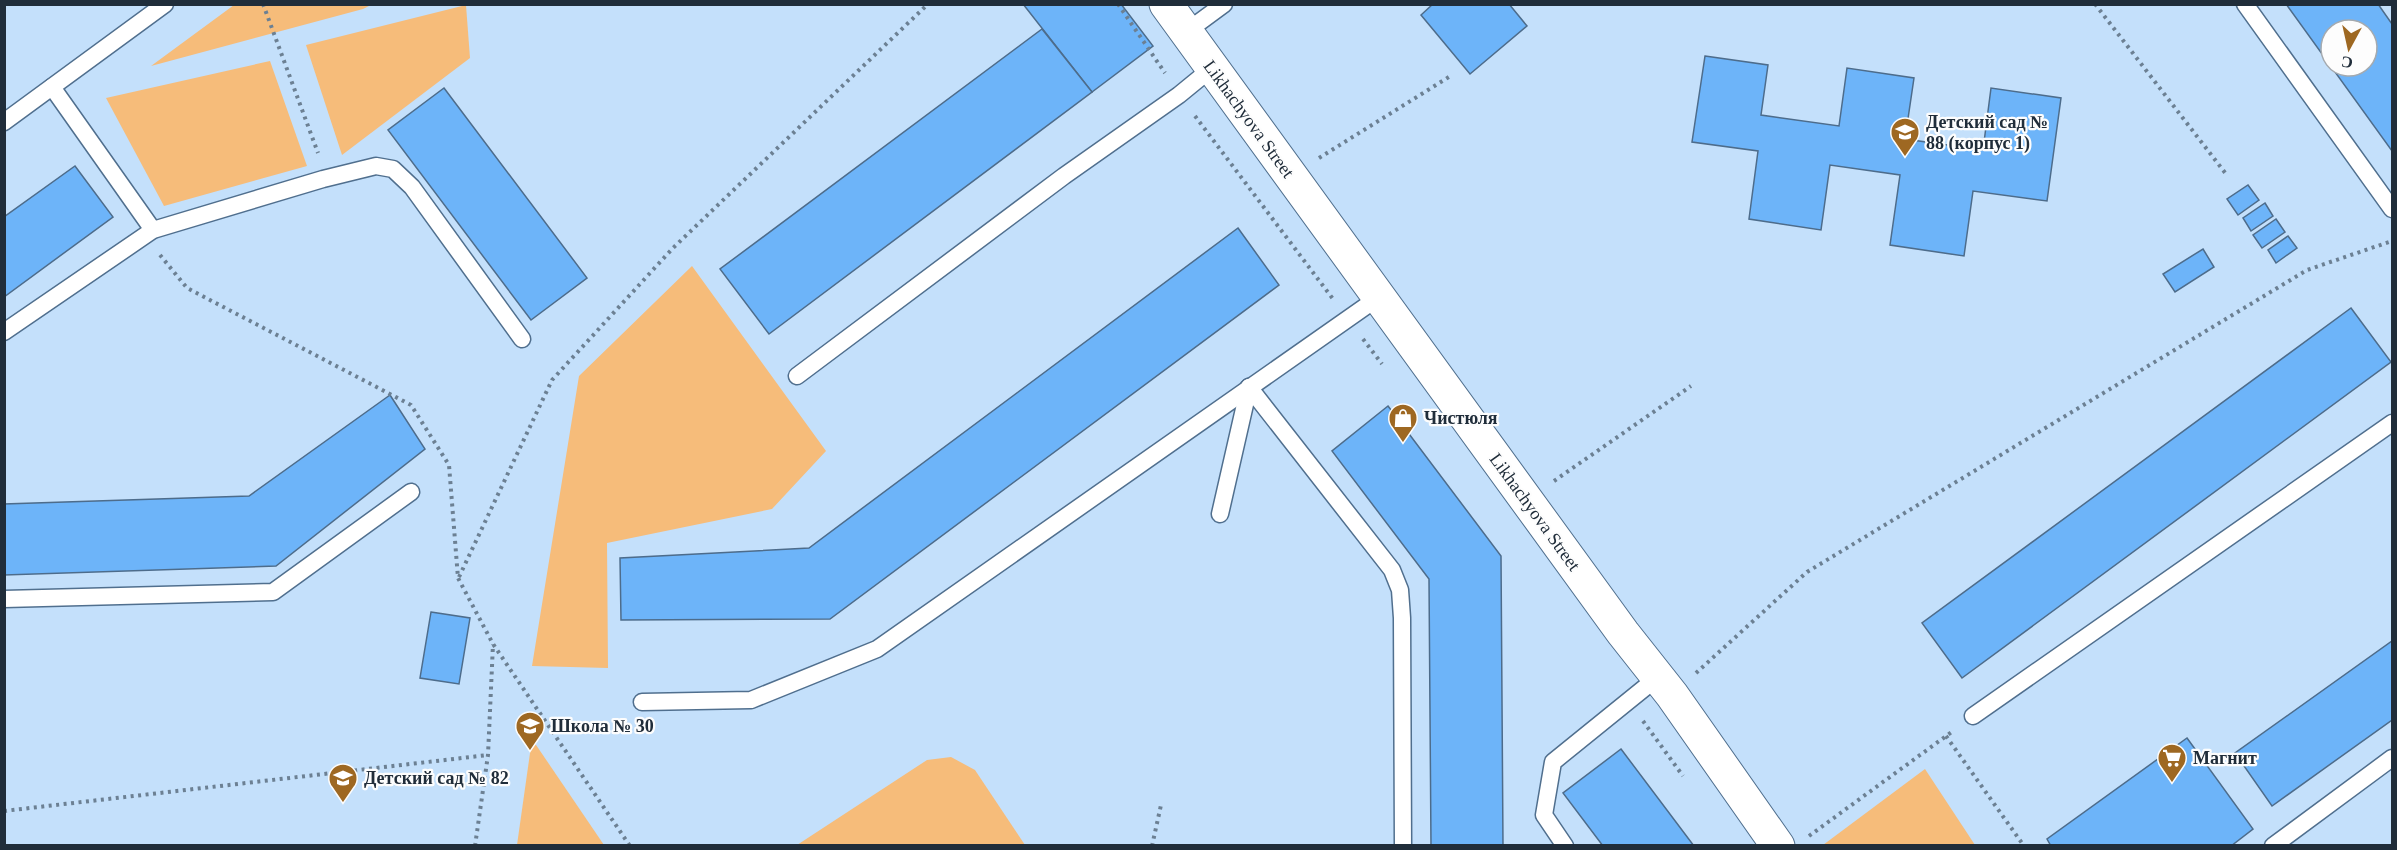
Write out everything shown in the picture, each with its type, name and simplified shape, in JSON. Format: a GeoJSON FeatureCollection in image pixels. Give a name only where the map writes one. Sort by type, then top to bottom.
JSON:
{"type":"FeatureCollection","features":[{"type":"Feature","properties":{"kind":"street","name":"Likhachyova Street"},"geometry":{"type":"LineString","coordinates":[[1166,4],[1623,633],[1792,842]]}},
{"type":"Feature","properties":{"kind":"lane"},"geometry":{"type":"LineString","coordinates":[[4,122],[165,4]]}},
{"type":"Feature","properties":{"kind":"lane"},"geometry":{"type":"LineString","coordinates":[[1186,32],[1224,4]]}},
{"type":"Feature","properties":{"kind":"lane"},"geometry":{"type":"LineString","coordinates":[[2245,4],[2392,209]]}},
{"type":"Feature","properties":{"kind":"lane"},"geometry":{"type":"LineString","coordinates":[[796,376],[1064,176],[1179,95],[1212,68]]}},
{"type":"Feature","properties":{"kind":"lane"},"geometry":{"type":"LineString","coordinates":[[52,87],[148,233]]}},
{"type":"Feature","properties":{"kind":"lane"},"geometry":{"type":"LineString","coordinates":[[4,332],[148,233],[323,179],[376,166],[393,169],[412,187],[522,339]]}},
{"type":"Feature","properties":{"kind":"lane"},"geometry":{"type":"LineString","coordinates":[[642,702],[751,700],[877,649],[1379,297]]}},
{"type":"Feature","properties":{"kind":"lane"},"geometry":{"type":"LineString","coordinates":[[1220,514],[1250,387]]}},
{"type":"Feature","properties":{"kind":"lane"},"geometry":{"type":"LineString","coordinates":[[1250,387],[1392,570],[1400,590],[1403,846]]}},
{"type":"Feature","properties":{"kind":"lane"},"geometry":{"type":"LineString","coordinates":[[1972,716],[2392,423]]}},
{"type":"Feature","properties":{"kind":"lane"},"geometry":{"type":"LineString","coordinates":[[4,599],[273,592],[411,492]]}},
{"type":"Feature","properties":{"kind":"lane"},"geometry":{"type":"LineString","coordinates":[[1565,846],[1544,815],[1553,762],[1629,701],[1665,686]]}},
{"type":"Feature","properties":{"kind":"lane"},"geometry":{"type":"LineString","coordinates":[[2273,846],[2392,758]]}},
{"type":"Feature","properties":{"kind":"path"},"geometry":{"type":"LineString","coordinates":[[263,4],[319,154]]}},
{"type":"Feature","properties":{"kind":"path"},"geometry":{"type":"LineString","coordinates":[[458,578],[552,380],[673,248],[928,4]]}},
{"type":"Feature","properties":{"kind":"path"},"geometry":{"type":"LineString","coordinates":[[1118,4],[1179,95],[1383,366]]}},
{"type":"Feature","properties":{"kind":"path"},"geometry":{"type":"LineString","coordinates":[[2095,4],[2226,174]]}},
{"type":"Feature","properties":{"kind":"path"},"geometry":{"type":"LineString","coordinates":[[1290,175],[1452,75]]}},
{"type":"Feature","properties":{"kind":"path"},"geometry":{"type":"LineString","coordinates":[[148,233],[187,288],[411,405],[449,465],[458,578],[493,644],[630,846]]}},
{"type":"Feature","properties":{"kind":"path"},"geometry":{"type":"LineString","coordinates":[[1665,686],[1807,572],[2307,270],[2392,241]]}},
{"type":"Feature","properties":{"kind":"path"},"geometry":{"type":"LineString","coordinates":[[1527,500],[1691,386]]}},
{"type":"Feature","properties":{"kind":"path"},"geometry":{"type":"LineString","coordinates":[[476,846],[488,755],[493,644]]}},
{"type":"Feature","properties":{"kind":"path"},"geometry":{"type":"LineString","coordinates":[[1629,701],[1685,778]]}},
{"type":"Feature","properties":{"kind":"path"},"geometry":{"type":"LineString","coordinates":[[1792,842],[1972,716]]}},
{"type":"Feature","properties":{"kind":"path"},"geometry":{"type":"LineString","coordinates":[[1946,736],[2024,846]]}},
{"type":"Feature","properties":{"kind":"path"},"geometry":{"type":"LineString","coordinates":[[4,811],[488,755]]}},
{"type":"Feature","properties":{"kind":"path"},"geometry":{"type":"LineString","coordinates":[[1152,846],[1161,805]]}},
{"type":"Feature","properties":{"kind":"shaded area"},"geometry":{"type":"Polygon","coordinates":[[[234,4],[371,5],[151,66],[234,4]]]}},
{"type":"Feature","properties":{"kind":"shaded area"},"geometry":{"type":"Polygon","coordinates":[[[466,5],[470,58],[342,155],[306,45],[466,5]]]}},
{"type":"Feature","properties":{"kind":"shaded area"},"geometry":{"type":"Polygon","coordinates":[[[270,61],[307,166],[164,206],[106,98],[270,61]]]}},
{"type":"Feature","properties":{"kind":"shaded area"},"geometry":{"type":"Polygon","coordinates":[[[692,266],[826,451],[772,509],[607,543],[608,668],[532,666],[579,376],[692,266]]]}},
{"type":"Feature","properties":{"kind":"shaded area"},"geometry":{"type":"Polygon","coordinates":[[[532,739],[604,845],[517,845],[532,739]]]}},
{"type":"Feature","properties":{"kind":"shaded area"},"geometry":{"type":"Polygon","coordinates":[[[951,757],[975,770],[1025,845],[797,845],[927,760],[951,757]]]}},
{"type":"Feature","properties":{"kind":"shaded area"},"geometry":{"type":"Polygon","coordinates":[[[1925,769],[1975,845],[1823,845],[1925,769]]]}},
{"type":"Feature","properties":{"kind":"building"},"geometry":{"type":"Polygon","coordinates":[[[1023,4],[1121,4],[1153,46],[1092,92],[1023,4]]]}},
{"type":"Feature","properties":{"kind":"building"},"geometry":{"type":"Polygon","coordinates":[[[1433,4],[1509,4],[1527,26],[1470,74],[1421,15],[1433,4]]]}},
{"type":"Feature","properties":{"kind":"building"},"geometry":{"type":"Polygon","coordinates":[[[2286,4],[2378,4],[2392,24],[2392,151],[2339,78],[2379,78],[2379,18],[2319,18],[2319,50],[2286,4]]]}},
{"type":"Feature","properties":{"kind":"building"},"geometry":{"type":"Polygon","coordinates":[[[1042,29],[1092,92],[769,334],[720,269],[1042,29]]]}},
{"type":"Feature","properties":{"kind":"building","name":"Детский сад № 88 (корпус 1)"},"geometry":{"type":"Polygon","coordinates":[[[1705,56],[1768,65],[1761,115],[1839,126],[1847,68],[1914,78],[1905,139],[1983,150],[1991,88],[2061,98],[2047,201],[1973,191],[1964,256],[1890,245],[1900,175],[1830,165],[1821,230],[1749,219],[1758,151],[1692,142],[1705,56]]]}},
{"type":"Feature","properties":{"kind":"building"},"geometry":{"type":"Polygon","coordinates":[[[444,88],[587,278],[531,320],[388,130],[444,88]]]}},
{"type":"Feature","properties":{"kind":"building"},"geometry":{"type":"Polygon","coordinates":[[[75,166],[113,217],[4,297],[4,217],[75,166]]]}},
{"type":"Feature","properties":{"kind":"building"},"geometry":{"type":"Polygon","coordinates":[[[2248,185],[2259,200],[2238,215],[2227,199],[2248,185]]]}},
{"type":"Feature","properties":{"kind":"building"},"geometry":{"type":"Polygon","coordinates":[[[2265,203],[2273,216],[2251,231],[2243,218],[2265,203]]]}},
{"type":"Feature","properties":{"kind":"building"},"geometry":{"type":"Polygon","coordinates":[[[2276,219],[2285,232],[2262,248],[2253,235],[2276,219]]]}},
{"type":"Feature","properties":{"kind":"building"},"geometry":{"type":"Polygon","coordinates":[[[1238,228],[1279,285],[830,619],[621,620],[620,558],[809,548],[1238,228]]]}},
{"type":"Feature","properties":{"kind":"building"},"geometry":{"type":"Polygon","coordinates":[[[2288,236],[2297,248],[2276,263],[2268,250],[2288,236]]]}},
{"type":"Feature","properties":{"kind":"building"},"geometry":{"type":"Polygon","coordinates":[[[2203,249],[2214,267],[2175,292],[2163,274],[2203,249]]]}},
{"type":"Feature","properties":{"kind":"building"},"geometry":{"type":"Polygon","coordinates":[[[2351,308],[2391,362],[1962,678],[1922,623],[2351,308]]]}},
{"type":"Feature","properties":{"kind":"building"},"geometry":{"type":"Polygon","coordinates":[[[390,395],[425,449],[276,566],[4,575],[4,504],[249,496],[390,395]]]}},
{"type":"Feature","properties":{"kind":"building"},"geometry":{"type":"Polygon","coordinates":[[[1388,406],[1501,556],[1503,846],[1431,846],[1429,579],[1332,451],[1388,406]]]}},
{"type":"Feature","properties":{"kind":"building"},"geometry":{"type":"Polygon","coordinates":[[[431,612],[470,618],[459,684],[420,678],[431,612]]]}},
{"type":"Feature","properties":{"kind":"building"},"geometry":{"type":"Polygon","coordinates":[[[2392,641],[2392,720],[2272,806],[2235,753],[2392,641]]]}},
{"type":"Feature","properties":{"kind":"building","name":"Магнит"},"geometry":{"type":"Polygon","coordinates":[[[2187,738],[2253,829],[2231,846],[2051,846],[2047,839],[2187,738]]]}},
{"type":"Feature","properties":{"kind":"building"},"geometry":{"type":"Polygon","coordinates":[[[1621,749],[1694,846],[1603,846],[1563,793],[1621,749]]]}},
{"type":"Feature","properties":{"kind":"place","name":"Детский сад № 88 (корпус 1)"},"geometry":{"type":"Point","coordinates":[1905,158]}},
{"type":"Feature","properties":{"kind":"place","name":"Чистюля"},"geometry":{"type":"Point","coordinates":[1403,444]}},
{"type":"Feature","properties":{"kind":"place","name":"Школа № 30"},"geometry":{"type":"Point","coordinates":[530,752]}},
{"type":"Feature","properties":{"kind":"place","name":"Магнит"},"geometry":{"type":"Point","coordinates":[2172,784]}},
{"type":"Feature","properties":{"kind":"place","name":"Детский сад № 82"},"geometry":{"type":"Point","coordinates":[343,804]}}]}
